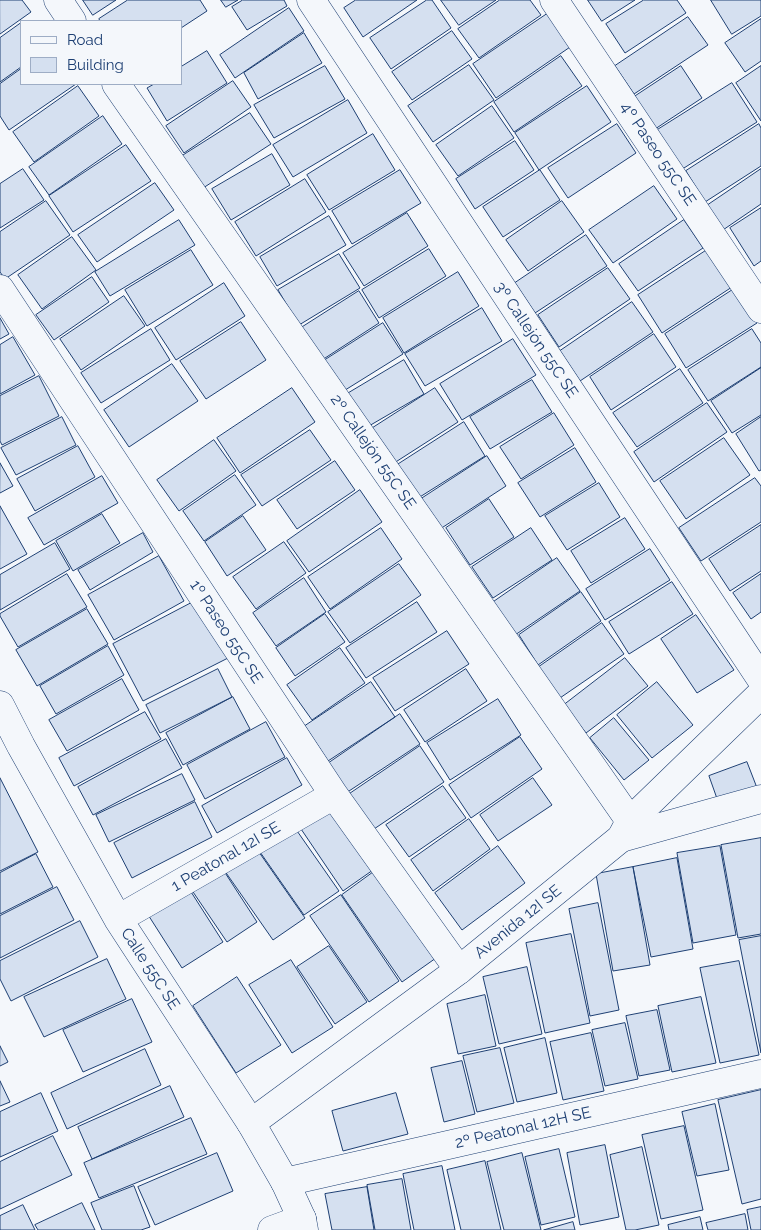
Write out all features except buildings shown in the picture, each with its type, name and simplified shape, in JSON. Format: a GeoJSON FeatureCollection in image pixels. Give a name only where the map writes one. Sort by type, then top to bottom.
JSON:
{"type":"FeatureCollection","features":[{"type":"Feature","properties":{"kind":"street"},"geometry":{"type":"LineString","coordinates":[[58,0],[71,20]]}},
{"type":"Feature","properties":{"kind":"street","name":"3º Callejón 55C SE"},"geometry":{"type":"LineString","coordinates":[[311,0],[761,679]]}},
{"type":"Feature","properties":{"kind":"street","name":"4º Paseo 55C SE"},"geometry":{"type":"LineString","coordinates":[[554,0],[761,309]]}},
{"type":"Feature","properties":{"kind":"street","name":"2º Callejón 55C SE"},"geometry":{"type":"LineString","coordinates":[[117,85],[625,830]]}},
{"type":"Feature","properties":{"kind":"street","name":"1º Paseo 55C SE"},"geometry":{"type":"LineString","coordinates":[[0,289],[334,795],[459,970]]}},
{"type":"Feature","properties":{"kind":"street","name":"Avenida 12I SE"},"geometry":{"type":"LineString","coordinates":[[250,1123],[459,970],[625,830],[761,694]]}},
{"type":"Feature","properties":{"kind":"street","name":"Calle 55C SE"},"geometry":{"type":"LineString","coordinates":[[0,706],[11,751],[250,1123],[285,1182],[303,1225]]}},
{"type":"Feature","properties":{"kind":"street","name":"1 Peatonal 12I SE"},"geometry":{"type":"LineString","coordinates":[[118,919],[334,795]]}},
{"type":"Feature","properties":{"kind":"street"},"geometry":{"type":"LineString","coordinates":[[625,830],[761,799]]}},
{"type":"Feature","properties":{"kind":"street","name":"2º Peatonal 12H SE"},"geometry":{"type":"LineString","coordinates":[[285,1182],[761,1074]]}},
{"type":"Feature","properties":{"kind":"street"},"geometry":{"type":"LineString","coordinates":[[272,1230],[303,1225]]}}]}
